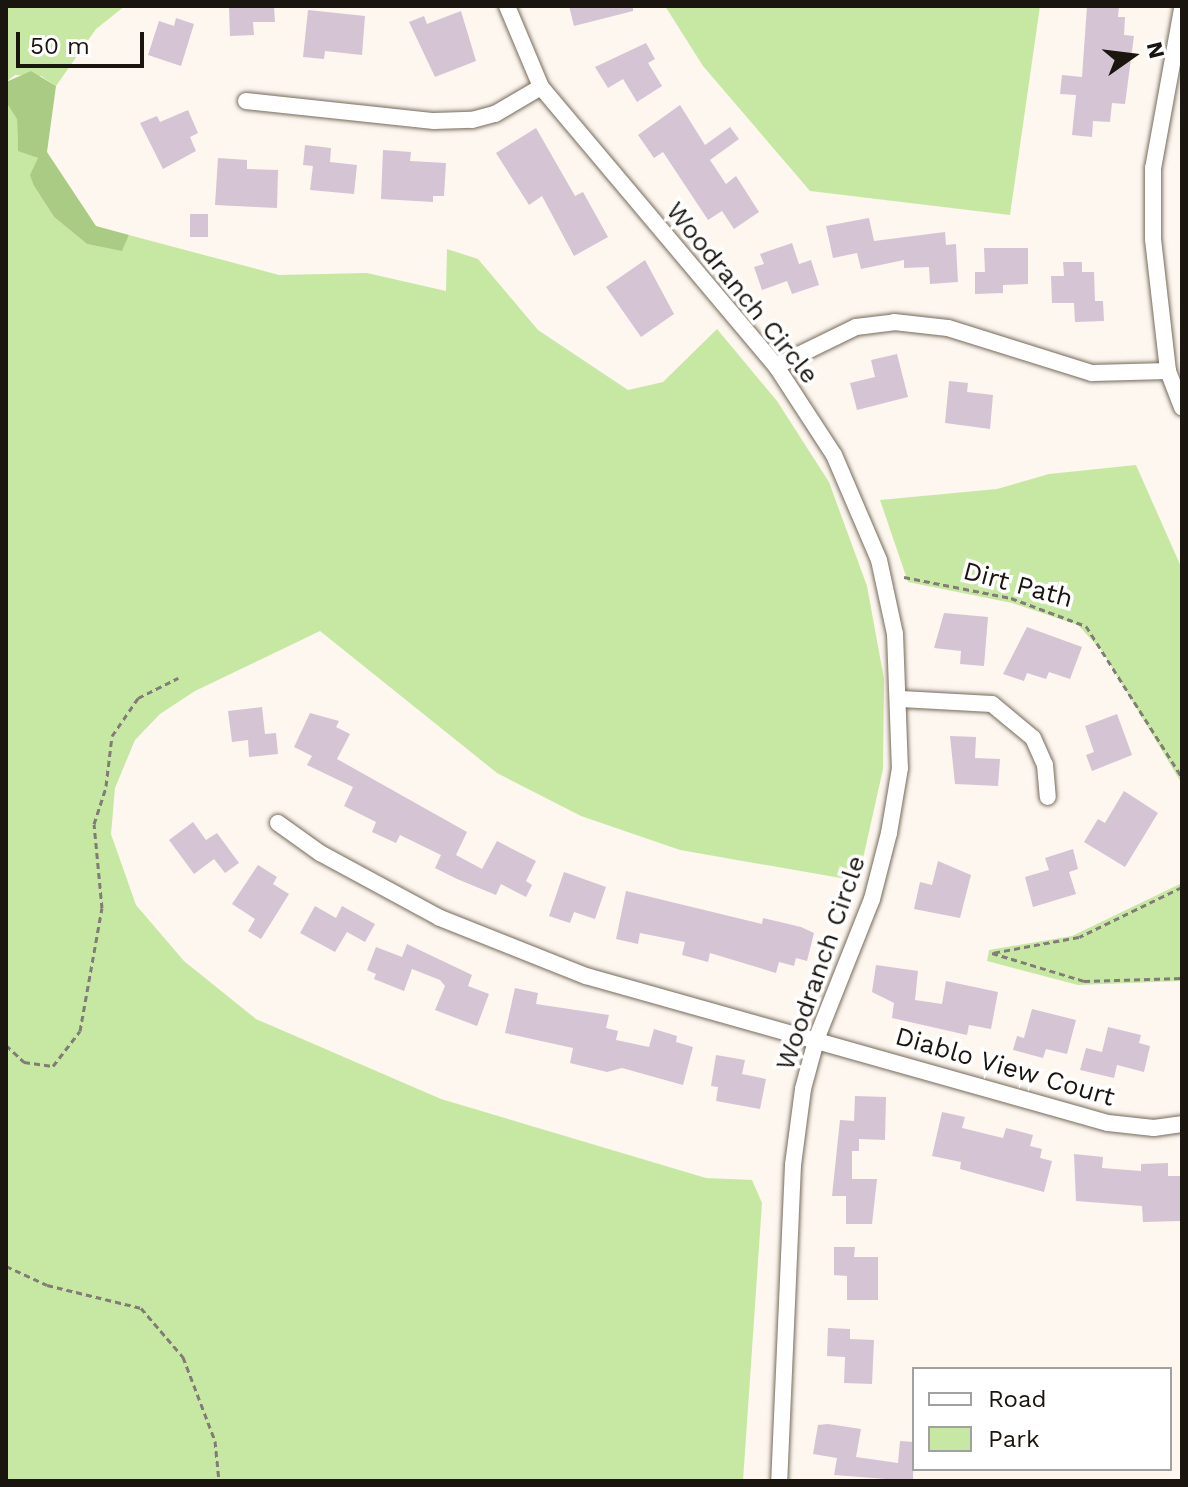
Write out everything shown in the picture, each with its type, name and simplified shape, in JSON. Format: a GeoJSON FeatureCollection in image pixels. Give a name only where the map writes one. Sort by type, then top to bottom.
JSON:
{"type":"FeatureCollection","features":[{"type":"Feature","properties":{"kind":"street","name":"Woodranch Circle"},"geometry":{"type":"LineString","coordinates":[[507,6],[541,87],[776,366],[834,455],[861,508],[895,634],[901,699],[900,768],[889,833],[872,899],[817,1037],[803,1089],[793,1165],[779,1481]]}},
{"type":"Feature","properties":{"kind":"street"},"geometry":{"type":"LineString","coordinates":[[1182,9],[1175,98],[1153,168],[1153,239],[1168,371],[1182,407]]}},
{"type":"Feature","properties":{"kind":"street"},"geometry":{"type":"LineString","coordinates":[[246,101],[434,121],[472,120],[495,114],[541,87]]}},
{"type":"Feature","properties":{"kind":"street"},"geometry":{"type":"LineString","coordinates":[[776,366],[856,327],[894,322],[948,328],[1092,373],[1168,371]]}},
{"type":"Feature","properties":{"kind":"street"},"geometry":{"type":"LineString","coordinates":[[901,699],[992,704],[1033,738],[1045,765],[1048,797]]}},
{"type":"Feature","properties":{"kind":"street","name":"Diablo View Court"},"geometry":{"type":"LineString","coordinates":[[278,823],[320,853],[469,930],[586,976],[817,1037],[1108,1123],[1154,1128],[1182,1124]]}},
{"type":"Feature","properties":{"kind":"path","name":"Dirt Path"},"geometry":{"type":"LineString","coordinates":[[904,577],[1011,598],[1086,626],[1182,777]]}},
{"type":"Feature","properties":{"kind":"path"},"geometry":{"type":"LineString","coordinates":[[6,1045],[24,1062],[53,1066],[80,1031],[102,908],[94,824],[106,786],[112,736],[138,698],[178,678]]}},
{"type":"Feature","properties":{"kind":"path"},"geometry":{"type":"LineString","coordinates":[[1182,887],[1079,937],[992,953],[1084,981],[1182,978]]}},
{"type":"Feature","properties":{"kind":"path"},"geometry":{"type":"LineString","coordinates":[[6,1266],[47,1285],[141,1308],[183,1357],[215,1441],[219,1481]]}},
{"type":"Feature","properties":{"kind":"green space"},"geometry":{"type":"Polygon","coordinates":[[[6,6],[125,6],[96,29],[56,86],[41,76],[15,75],[6,82],[6,6]]]}},
{"type":"Feature","properties":{"kind":"green space"},"geometry":{"type":"Polygon","coordinates":[[[665,6],[1040,6],[1010,215],[810,191],[703,66],[665,6]]]}},
{"type":"Feature","properties":{"kind":"green space"},"geometry":{"type":"Polygon","coordinates":[[[31,71],[56,86],[47,152],[96,226],[129,235],[122,251],[87,244],[54,217],[34,186],[30,175],[38,158],[18,151],[17,119],[6,102],[6,82],[31,71]]]}},
{"type":"Feature","properties":{"kind":"green space"},"geometry":{"type":"Polygon","coordinates":[[[6,102],[17,118],[18,150],[38,158],[34,186],[54,217],[87,244],[122,250],[129,235],[279,275],[367,273],[446,291],[447,249],[478,259],[538,330],[628,390],[663,382],[717,329],[777,401],[829,482],[867,586],[884,679],[883,769],[858,881],[680,850],[581,816],[497,773],[320,631],[195,691],[160,714],[135,740],[115,788],[111,834],[136,905],[184,961],[256,1019],[441,1099],[706,1178],[752,1180],[762,1203],[743,1481],[6,1481],[6,102]]]}},
{"type":"Feature","properties":{"kind":"green space"},"geometry":{"type":"Polygon","coordinates":[[[1136,465],[1182,569],[1182,784],[1102,651],[1078,625],[1012,603],[908,582],[880,500],[997,489],[1049,474],[1136,465]]]}},
{"type":"Feature","properties":{"kind":"green space"},"geometry":{"type":"Polygon","coordinates":[[[1182,883],[1182,981],[1078,985],[987,961],[989,950],[1072,936],[1182,883]]]}},
{"type":"Feature","properties":{"kind":"building"},"geometry":{"type":"Polygon","coordinates":[[[229,6],[274,6],[275,22],[253,22],[254,35],[230,36],[229,6]]]}},
{"type":"Feature","properties":{"kind":"building"},"geometry":{"type":"Polygon","coordinates":[[[569,6],[633,6],[633,11],[574,26],[569,6]]]}},
{"type":"Feature","properties":{"kind":"building"},"geometry":{"type":"Polygon","coordinates":[[[1087,6],[1119,6],[1118,17],[1125,17],[1124,35],[1134,36],[1125,104],[1112,103],[1110,122],[1093,121],[1092,137],[1072,135],[1076,95],[1060,94],[1062,75],[1082,77],[1087,6]]]}},
{"type":"Feature","properties":{"kind":"building"},"geometry":{"type":"Polygon","coordinates":[[[308,10],[365,16],[362,55],[325,51],[324,59],[303,57],[308,10]]]}},
{"type":"Feature","properties":{"kind":"building"},"geometry":{"type":"Polygon","coordinates":[[[461,11],[476,61],[435,77],[409,22],[424,16],[427,24],[461,11]]]}},
{"type":"Feature","properties":{"kind":"building"},"geometry":{"type":"Polygon","coordinates":[[[176,18],[194,24],[181,66],[148,55],[159,21],[174,26],[176,18]]]}},
{"type":"Feature","properties":{"kind":"building"},"geometry":{"type":"Polygon","coordinates":[[[646,43],[655,59],[648,63],[662,86],[637,102],[623,79],[608,88],[595,67],[646,43]]]}},
{"type":"Feature","properties":{"kind":"building"},"geometry":{"type":"Polygon","coordinates":[[[680,105],[705,145],[730,127],[739,139],[710,160],[726,184],[736,176],[759,212],[734,229],[722,211],[708,220],[663,152],[654,158],[638,135],[680,105]]]}},
{"type":"Feature","properties":{"kind":"building"},"geometry":{"type":"Polygon","coordinates":[[[188,110],[198,133],[190,137],[196,151],[163,169],[140,123],[157,116],[160,122],[188,110]]]}},
{"type":"Feature","properties":{"kind":"building"},"geometry":{"type":"Polygon","coordinates":[[[536,128],[575,196],[583,192],[608,237],[574,256],[542,196],[529,205],[496,153],[536,128]]]}},
{"type":"Feature","properties":{"kind":"building"},"geometry":{"type":"Polygon","coordinates":[[[305,145],[331,148],[330,162],[357,165],[354,194],[310,190],[313,166],[303,165],[305,145]]]}},
{"type":"Feature","properties":{"kind":"building"},"geometry":{"type":"Polygon","coordinates":[[[383,150],[411,152],[410,161],[446,163],[444,196],[433,196],[433,202],[381,199],[383,150]]]}},
{"type":"Feature","properties":{"kind":"building"},"geometry":{"type":"Polygon","coordinates":[[[218,158],[247,160],[247,169],[278,170],[277,208],[215,205],[218,158]]]}},
{"type":"Feature","properties":{"kind":"building"},"geometry":{"type":"Polygon","coordinates":[[[190,214],[208,214],[208,237],[190,237],[190,214]]]}},
{"type":"Feature","properties":{"kind":"building"},"geometry":{"type":"Polygon","coordinates":[[[869,218],[874,241],[945,232],[946,245],[956,244],[958,282],[930,284],[929,267],[904,268],[904,260],[861,269],[857,253],[833,258],[826,226],[869,218]]]}},
{"type":"Feature","properties":{"kind":"building"},"geometry":{"type":"Polygon","coordinates":[[[792,243],[799,264],[811,260],[819,285],[792,294],[787,281],[762,290],[754,267],[764,264],[760,254],[792,243]]]}},
{"type":"Feature","properties":{"kind":"building"},"geometry":{"type":"Polygon","coordinates":[[[984,248],[1028,248],[1028,284],[1003,285],[1003,293],[975,294],[975,272],[985,272],[984,248]]]}},
{"type":"Feature","properties":{"kind":"building"},"geometry":{"type":"Polygon","coordinates":[[[645,260],[674,314],[641,337],[606,287],[645,260]]]}},
{"type":"Feature","properties":{"kind":"building"},"geometry":{"type":"Polygon","coordinates":[[[1063,262],[1082,262],[1082,272],[1094,272],[1095,301],[1103,301],[1104,321],[1075,322],[1074,303],[1052,303],[1051,276],[1064,276],[1063,262]]]}},
{"type":"Feature","properties":{"kind":"building"},"geometry":{"type":"Polygon","coordinates":[[[897,354],[908,397],[857,410],[850,383],[875,377],[871,360],[897,354]]]}},
{"type":"Feature","properties":{"kind":"building"},"geometry":{"type":"Polygon","coordinates":[[[949,381],[968,383],[967,392],[993,395],[990,429],[945,423],[949,381]]]}},
{"type":"Feature","properties":{"kind":"building"},"geometry":{"type":"Polygon","coordinates":[[[944,613],[988,617],[984,666],[960,664],[961,651],[934,648],[944,613]]]}},
{"type":"Feature","properties":{"kind":"building"},"geometry":{"type":"Polygon","coordinates":[[[1027,627],[1082,647],[1070,679],[1049,672],[1046,679],[1027,673],[1024,681],[1003,674],[1027,627]]]}},
{"type":"Feature","properties":{"kind":"building"},"geometry":{"type":"Polygon","coordinates":[[[262,707],[265,734],[276,733],[278,754],[249,757],[248,740],[232,742],[228,711],[262,707]]]}},
{"type":"Feature","properties":{"kind":"building"},"geometry":{"type":"Polygon","coordinates":[[[310,713],[339,721],[336,727],[350,734],[337,759],[467,832],[456,855],[482,869],[497,841],[536,861],[526,881],[532,885],[526,897],[501,884],[496,895],[457,879],[435,868],[441,855],[400,835],[396,843],[372,832],[376,822],[344,806],[353,787],[307,765],[312,756],[294,747],[310,713]]]}},
{"type":"Feature","properties":{"kind":"building"},"geometry":{"type":"Polygon","coordinates":[[[1117,714],[1132,755],[1092,771],[1086,755],[1094,752],[1085,726],[1117,714]]]}},
{"type":"Feature","properties":{"kind":"building"},"geometry":{"type":"Polygon","coordinates":[[[950,736],[976,737],[975,758],[1000,759],[998,786],[955,784],[950,736]]]}},
{"type":"Feature","properties":{"kind":"building"},"geometry":{"type":"Polygon","coordinates":[[[1124,791],[1158,813],[1125,867],[1084,842],[1098,819],[1105,823],[1124,791]]]}},
{"type":"Feature","properties":{"kind":"building"},"geometry":{"type":"Polygon","coordinates":[[[193,822],[206,840],[217,833],[239,863],[225,873],[214,859],[194,874],[169,840],[193,822]]]}},
{"type":"Feature","properties":{"kind":"building"},"geometry":{"type":"Polygon","coordinates":[[[1073,849],[1078,869],[1069,872],[1076,894],[1033,907],[1025,877],[1049,870],[1045,858],[1073,849]]]}},
{"type":"Feature","properties":{"kind":"building"},"geometry":{"type":"Polygon","coordinates":[[[938,861],[971,875],[960,918],[914,909],[920,882],[932,885],[938,861]]]}},
{"type":"Feature","properties":{"kind":"building"},"geometry":{"type":"Polygon","coordinates":[[[258,865],[277,877],[273,884],[289,894],[261,939],[248,931],[255,919],[232,904],[258,865]]]}},
{"type":"Feature","properties":{"kind":"building"},"geometry":{"type":"Polygon","coordinates":[[[564,872],[606,887],[595,919],[574,912],[570,923],[549,916],[564,872]]]}},
{"type":"Feature","properties":{"kind":"building"},"geometry":{"type":"Polygon","coordinates":[[[626,891],[762,924],[763,918],[801,927],[814,933],[807,961],[796,958],[794,966],[779,962],[776,973],[710,953],[708,962],[682,955],[685,942],[640,933],[638,944],[616,939],[626,891]]]}},
{"type":"Feature","properties":{"kind":"building"},"geometry":{"type":"Polygon","coordinates":[[[315,906],[336,918],[342,906],[375,924],[365,942],[347,932],[335,952],[300,933],[315,906]]]}},
{"type":"Feature","properties":{"kind":"building"},"geometry":{"type":"Polygon","coordinates":[[[407,944],[472,975],[468,986],[489,994],[477,1026],[435,1010],[445,986],[440,980],[412,969],[404,991],[374,979],[376,974],[367,970],[376,947],[402,957],[407,944]]]}},
{"type":"Feature","properties":{"kind":"building"},"geometry":{"type":"Polygon","coordinates":[[[876,965],[918,971],[915,1000],[942,1004],[946,981],[998,992],[991,1029],[969,1025],[967,1035],[892,1018],[894,1003],[872,992],[876,965]]]}},
{"type":"Feature","properties":{"kind":"building"},"geometry":{"type":"Polygon","coordinates":[[[515,988],[538,993],[536,1004],[609,1015],[606,1028],[618,1031],[616,1040],[649,1047],[654,1029],[677,1036],[676,1042],[693,1047],[683,1085],[622,1068],[607,1072],[570,1063],[573,1048],[505,1033],[515,988]]]}},
{"type":"Feature","properties":{"kind":"building"},"geometry":{"type":"Polygon","coordinates":[[[1032,1009],[1076,1020],[1067,1054],[1046,1049],[1043,1058],[1013,1050],[1017,1036],[1024,1038],[1032,1009]]]}},
{"type":"Feature","properties":{"kind":"building"},"geometry":{"type":"Polygon","coordinates":[[[1108,1027],[1141,1035],[1139,1043],[1150,1046],[1144,1072],[1117,1065],[1114,1078],[1080,1070],[1086,1048],[1102,1052],[1108,1027]]]}},
{"type":"Feature","properties":{"kind":"building"},"geometry":{"type":"Polygon","coordinates":[[[716,1055],[745,1060],[742,1074],[766,1079],[760,1109],[716,1101],[718,1087],[711,1086],[716,1055]]]}},
{"type":"Feature","properties":{"kind":"building"},"geometry":{"type":"Polygon","coordinates":[[[855,1096],[886,1097],[885,1140],[859,1139],[859,1151],[852,1151],[852,1179],[877,1179],[872,1224],[846,1224],[846,1196],[832,1196],[840,1120],[854,1121],[855,1096]]]}},
{"type":"Feature","properties":{"kind":"building"},"geometry":{"type":"Polygon","coordinates":[[[942,1112],[965,1117],[962,1128],[1003,1138],[1006,1128],[1033,1135],[1030,1146],[1042,1149],[1040,1158],[1052,1161],[1044,1192],[960,1169],[961,1162],[932,1156],[942,1112]]]}},
{"type":"Feature","properties":{"kind":"building"},"geometry":{"type":"Polygon","coordinates":[[[1074,1154],[1103,1157],[1102,1168],[1141,1171],[1141,1164],[1168,1163],[1168,1176],[1181,1176],[1182,1221],[1143,1222],[1142,1206],[1076,1201],[1074,1154]]]}},
{"type":"Feature","properties":{"kind":"building"},"geometry":{"type":"Polygon","coordinates":[[[834,1247],[855,1247],[854,1257],[878,1257],[878,1300],[847,1300],[847,1276],[834,1275],[834,1247]]]}},
{"type":"Feature","properties":{"kind":"building"},"geometry":{"type":"Polygon","coordinates":[[[828,1328],[850,1329],[850,1339],[874,1340],[872,1384],[844,1383],[845,1357],[827,1356],[828,1328]]]}},
{"type":"Feature","properties":{"kind":"building"},"geometry":{"type":"Polygon","coordinates":[[[818,1425],[861,1429],[856,1457],[898,1463],[900,1441],[912,1442],[913,1481],[834,1475],[837,1458],[813,1454],[818,1425]]]}}]}
